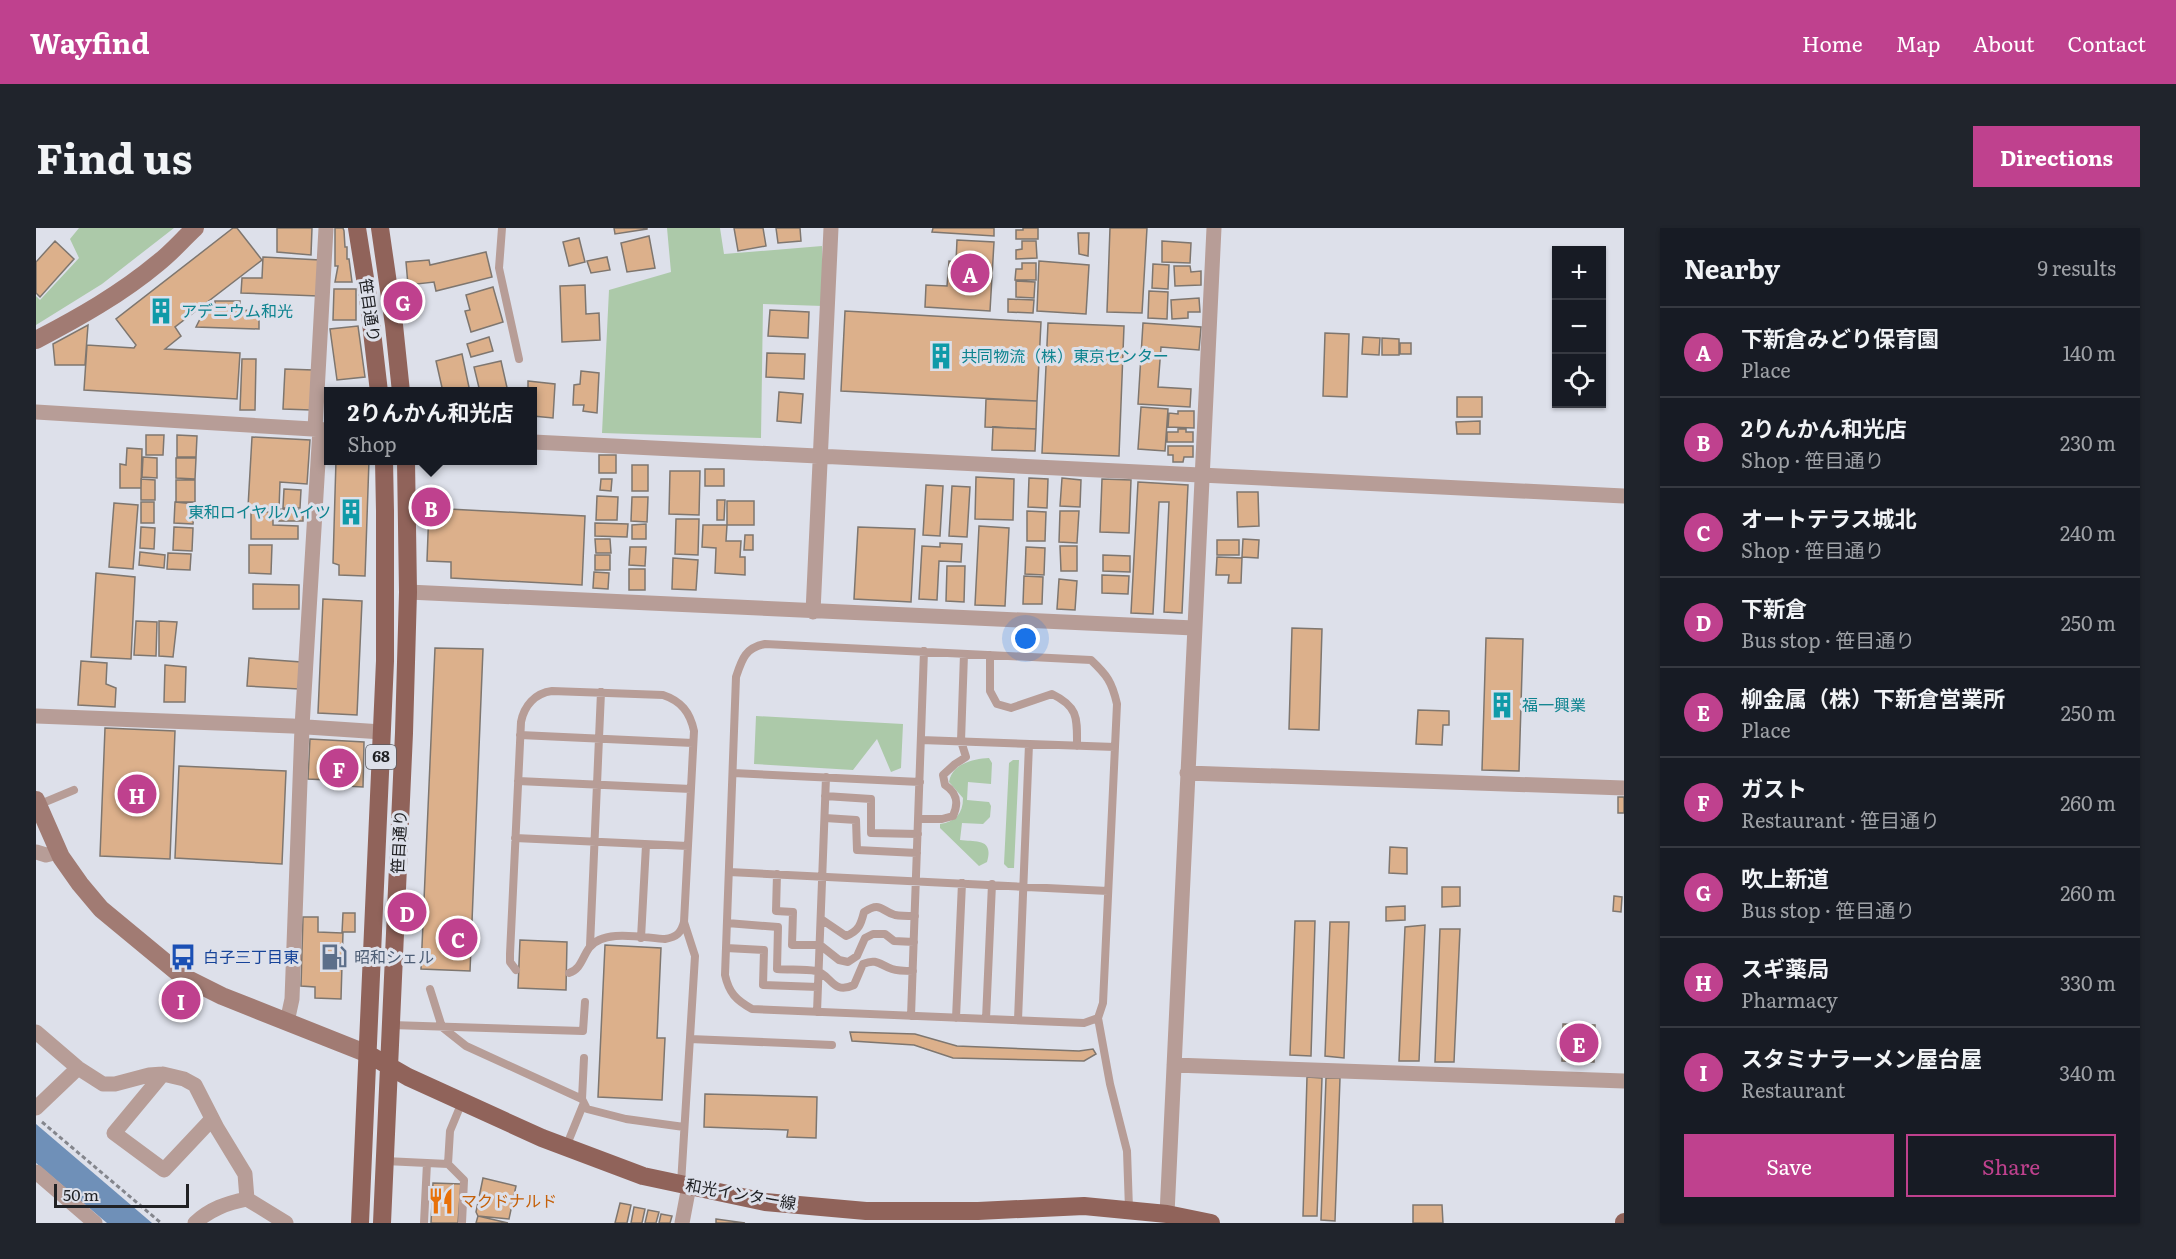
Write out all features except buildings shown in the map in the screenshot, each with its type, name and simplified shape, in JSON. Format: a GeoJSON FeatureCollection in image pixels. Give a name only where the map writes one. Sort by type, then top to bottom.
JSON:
{"type":"FeatureCollection","features":[{"type":"Feature","properties":{"kind":"main road","name":"笹目通り"},"geometry":{"type":"LineString","coordinates":[[357,228],[369,297],[378,387]]}},
{"type":"Feature","properties":{"kind":"main road","name":"笹目通り"},"geometry":{"type":"LineString","coordinates":[[380,228],[400,387]]}},
{"type":"Feature","properties":{"kind":"main road","name":"笹目通り"},"geometry":{"type":"LineString","coordinates":[[360,1223],[382,732],[386,591],[384,465]]}},
{"type":"Feature","properties":{"kind":"main road","name":"笹目通り"},"geometry":{"type":"LineString","coordinates":[[382,1223],[404,733],[408,592],[406,465]]}},
{"type":"Feature","properties":{"kind":"main road","name":"和光インター線"},"geometry":{"type":"LineString","coordinates":[[368,1054],[462,1102],[566,1147],[643,1176],[765,1202],[971,1217],[1084,1206],[1129,1210],[1211,1223]]}},
{"type":"Feature","properties":{"kind":"street"},"geometry":{"type":"LineString","coordinates":[[36,340],[110,298],[135,281],[159,263],[195,228]]}},
{"type":"Feature","properties":{"kind":"street"},"geometry":{"type":"LineString","coordinates":[[287,1022],[292,999],[302,727],[321,429],[326,228]]}},
{"type":"Feature","properties":{"kind":"street"},"geometry":{"type":"LineString","coordinates":[[813,612],[831,228]]}},
{"type":"Feature","properties":{"kind":"street"},"geometry":{"type":"LineString","coordinates":[[1168,1218],[1214,228]]}},
{"type":"Feature","properties":{"kind":"street"},"geometry":{"type":"LineString","coordinates":[[36,412],[321,429]]}},
{"type":"Feature","properties":{"kind":"street"},"geometry":{"type":"LineString","coordinates":[[537,442],[1624,496]]}},
{"type":"Feature","properties":{"kind":"street"},"geometry":{"type":"LineString","coordinates":[[408,592],[1194,628]]}},
{"type":"Feature","properties":{"kind":"street"},"geometry":{"type":"LineString","coordinates":[[36,717],[382,732]]}},
{"type":"Feature","properties":{"kind":"street"},"geometry":{"type":"LineString","coordinates":[[1187,773],[1624,788]]}},
{"type":"Feature","properties":{"kind":"street"},"geometry":{"type":"LineString","coordinates":[[37,802],[58,852],[80,884],[101,909],[182,976],[222,996],[368,1054]]}},
{"type":"Feature","properties":{"kind":"street"},"geometry":{"type":"LineString","coordinates":[[36,852],[46,855],[58,852]]}},
{"type":"Feature","properties":{"kind":"street"},"geometry":{"type":"LineString","coordinates":[[36,1032],[78,1068],[103,1084],[115,1084],[149,1075],[163,1074],[184,1079],[195,1085],[212,1119],[245,1173],[247,1199]]}},
{"type":"Feature","properties":{"kind":"street"},"geometry":{"type":"LineString","coordinates":[[1174,1065],[1624,1081]]}},
{"type":"Feature","properties":{"kind":"street"},"geometry":{"type":"LineString","coordinates":[[36,1108],[78,1068]]}},
{"type":"Feature","properties":{"kind":"street"},"geometry":{"type":"LineString","coordinates":[[163,1074],[114,1133],[164,1170],[212,1119]]}},
{"type":"Feature","properties":{"kind":"street"},"geometry":{"type":"LineString","coordinates":[[36,1172],[93,1222]]}},
{"type":"Feature","properties":{"kind":"street"},"geometry":{"type":"LineString","coordinates":[[682,1223],[685,1185]]}},
{"type":"Feature","properties":{"kind":"street"},"geometry":{"type":"LineString","coordinates":[[195,1223],[205,1214],[231,1202],[247,1199],[286,1223]]}},
{"type":"Feature","properties":{"kind":"lane"},"geometry":{"type":"LineString","coordinates":[[502,228],[500,268],[519,359]]}},
{"type":"Feature","properties":{"kind":"lane"},"geometry":{"type":"LineString","coordinates":[[1098,1018],[1084,1023],[752,1009],[737,1000],[728,989],[725,975],[736,677],[742,659],[753,647],[765,644],[1091,660],[1104,672],[1113,685],[1117,704],[1103,1002],[1098,1018],[1110,1084],[1127,1151],[1129,1210]]}},
{"type":"Feature","properties":{"kind":"lane"},"geometry":{"type":"LineString","coordinates":[[911,1016],[924,651]]}},
{"type":"Feature","properties":{"kind":"lane"},"geometry":{"type":"LineString","coordinates":[[919,819],[942,819],[953,816],[957,808],[953,791],[945,785],[943,775],[966,758],[961,741],[964,654]]}},
{"type":"Feature","properties":{"kind":"lane"},"geometry":{"type":"LineString","coordinates":[[990,655],[990,691],[997,704],[1011,708],[1052,694],[1066,701],[1077,717],[1077,746]]}},
{"type":"Feature","properties":{"kind":"lane"},"geometry":{"type":"LineString","coordinates":[[516,970],[510,962],[510,954],[520,735],[525,709],[533,699],[545,692],[559,690],[663,695],[675,699],[691,718],[693,743],[684,922],[681,932],[674,938],[604,937],[590,946]]}},
{"type":"Feature","properties":{"kind":"lane"},"geometry":{"type":"LineString","coordinates":[[569,973],[578,967],[590,946],[601,692]]}},
{"type":"Feature","properties":{"kind":"lane"},"geometry":{"type":"LineString","coordinates":[[520,735],[693,743]]}},
{"type":"Feature","properties":{"kind":"lane"},"geometry":{"type":"LineString","coordinates":[[921,740],[1115,747]]}},
{"type":"Feature","properties":{"kind":"lane"},"geometry":{"type":"LineString","coordinates":[[1018,1020],[1029,744]]}},
{"type":"Feature","properties":{"kind":"lane"},"geometry":{"type":"LineString","coordinates":[[733,773],[920,782]]}},
{"type":"Feature","properties":{"kind":"lane"},"geometry":{"type":"LineString","coordinates":[[817,1012],[826,777]]}},
{"type":"Feature","properties":{"kind":"lane"},"geometry":{"type":"LineString","coordinates":[[518,781],[691,789]]}},
{"type":"Feature","properties":{"kind":"lane"},"geometry":{"type":"LineString","coordinates":[[37,802],[75,790]]}},
{"type":"Feature","properties":{"kind":"lane"},"geometry":{"type":"LineString","coordinates":[[825,796],[871,799],[871,833],[918,834]]}},
{"type":"Feature","properties":{"kind":"lane"},"geometry":{"type":"LineString","coordinates":[[825,818],[856,820],[856,850],[917,853]]}},
{"type":"Feature","properties":{"kind":"lane"},"geometry":{"type":"LineString","coordinates":[[515,838],[688,846]]}},
{"type":"Feature","properties":{"kind":"lane"},"geometry":{"type":"LineString","coordinates":[[641,938],[646,845]]}},
{"type":"Feature","properties":{"kind":"lane"},"geometry":{"type":"LineString","coordinates":[[729,872],[1108,891]]}},
{"type":"Feature","properties":{"kind":"lane"},"geometry":{"type":"LineString","coordinates":[[777,874],[776,911],[793,912],[792,945],[820,945],[839,960],[848,962],[857,957],[865,938],[873,934],[885,934],[894,941],[914,942]]}},
{"type":"Feature","properties":{"kind":"lane"},"geometry":{"type":"LineString","coordinates":[[956,1018],[962,883]]}},
{"type":"Feature","properties":{"kind":"lane"},"geometry":{"type":"LineString","coordinates":[[986,1019],[992,884]]}},
{"type":"Feature","properties":{"kind":"lane"},"geometry":{"type":"LineString","coordinates":[[821,919],[846,936],[855,933],[860,926],[864,912],[871,907],[882,907],[894,915],[915,916]]}},
{"type":"Feature","properties":{"kind":"lane"},"geometry":{"type":"LineString","coordinates":[[684,922],[695,956],[684,1126],[685,1185]]}},
{"type":"Feature","properties":{"kind":"lane"},"geometry":{"type":"LineString","coordinates":[[727,923],[778,927],[777,969],[819,972],[835,986],[846,989],[854,985],[863,964],[871,960],[892,969],[913,971]]}},
{"type":"Feature","properties":{"kind":"lane"},"geometry":{"type":"LineString","coordinates":[[726,948],[764,950],[763,985],[818,987]]}},
{"type":"Feature","properties":{"kind":"lane"},"geometry":{"type":"LineString","coordinates":[[430,989],[442,1027],[466,1046],[582,1102],[593,1112],[684,1126]]}},
{"type":"Feature","properties":{"kind":"lane"},"geometry":{"type":"LineString","coordinates":[[391,1025],[583,1031],[585,1002]]}},
{"type":"Feature","properties":{"kind":"lane"},"geometry":{"type":"LineString","coordinates":[[690,1039],[832,1045]]}},
{"type":"Feature","properties":{"kind":"lane"},"geometry":{"type":"LineString","coordinates":[[566,1147],[582,1102],[584,1059]]}},
{"type":"Feature","properties":{"kind":"lane"},"geometry":{"type":"LineString","coordinates":[[448,1164],[450,1131],[462,1102]]}},
{"type":"Feature","properties":{"kind":"lane"},"geometry":{"type":"LineString","coordinates":[[385,1161],[448,1164],[464,1180],[462,1223]]}},
{"type":"Feature","properties":{"kind":"lane"},"geometry":{"type":"LineString","coordinates":[[424,1223],[427,1162]]}},
{"type":"Feature","properties":{"kind":"path"},"geometry":{"type":"LineString","coordinates":[[36,1117],[161,1223]]}},
{"type":"Feature","properties":{"kind":"green space"},"geometry":{"type":"Polygon","coordinates":[[[79,228],[174,228],[102,284],[36,325],[36,296],[40,300],[79,258],[70,239],[79,228]]]}},
{"type":"Feature","properties":{"kind":"green space"},"geometry":{"type":"Polygon","coordinates":[[[667,228],[720,228],[724,254],[822,246],[823,306],[763,304],[761,438],[602,433],[609,290],[671,272],[667,228]]]}},
{"type":"Feature","properties":{"kind":"green space"},"geometry":{"type":"Polygon","coordinates":[[[756,716],[903,724],[901,768],[891,772],[877,739],[853,770],[754,764],[756,716]]]}},
{"type":"Feature","properties":{"kind":"green space"},"geometry":{"type":"Polygon","coordinates":[[[989,758],[992,763],[991,784],[968,782],[967,800],[989,802],[990,817],[983,824],[962,823],[960,840],[986,845],[989,854],[987,862],[979,866],[940,828],[940,824],[954,819],[962,809],[963,798],[949,782],[954,771],[970,761],[989,758]]]}},
{"type":"Feature","properties":{"kind":"green space"},"geometry":{"type":"Polygon","coordinates":[[[1019,760],[1014,868],[1008,868],[1004,864],[1009,763],[1019,760]]]}},
{"type":"Feature","properties":{"kind":"water"},"geometry":{"type":"Polygon","coordinates":[[[36,1124],[152,1223],[107,1223],[36,1163],[36,1124]]]}},
{"type":"Feature","properties":{"kind":"place","name":"下新倉みどり保育園"},"geometry":{"type":"Point","coordinates":[970,273]}},
{"type":"Feature","properties":{"kind":"place","name":"吹上新道"},"geometry":{"type":"Point","coordinates":[403,301]}},
{"type":"Feature","properties":{"kind":"place","name":"アデニウム和光"},"geometry":{"type":"Point","coordinates":[161,311]}},
{"type":"Feature","properties":{"kind":"place","name":"共同物流（株）東京センター"},"geometry":{"type":"Point","coordinates":[941,356]}},
{"type":"Feature","properties":{"kind":"place","name":"2りんかん和光店"},"geometry":{"type":"Point","coordinates":[431,507]}},
{"type":"Feature","properties":{"kind":"place","name":"東和ロイヤルハイツ"},"geometry":{"type":"Point","coordinates":[351,512]}},
{"type":"Feature","properties":{"kind":"place","name":"福一興業"},"geometry":{"type":"Point","coordinates":[1502,705]}},
{"type":"Feature","properties":{"kind":"place","name":"ガスト"},"geometry":{"type":"Point","coordinates":[339,768]}},
{"type":"Feature","properties":{"kind":"place","name":"スギ薬局"},"geometry":{"type":"Point","coordinates":[137,794]}},
{"type":"Feature","properties":{"kind":"place","name":"下新倉"},"geometry":{"type":"Point","coordinates":[407,912]}},
{"type":"Feature","properties":{"kind":"place","name":"オートテラス城北"},"geometry":{"type":"Point","coordinates":[458,938]}},
{"type":"Feature","properties":{"kind":"place","name":"白子三丁目東"},"geometry":{"type":"Point","coordinates":[183,957]}},
{"type":"Feature","properties":{"kind":"place","name":"昭和シェル"},"geometry":{"type":"Point","coordinates":[334,957]}},
{"type":"Feature","properties":{"kind":"place","name":"スタミナラーメン屋台屋"},"geometry":{"type":"Point","coordinates":[181,1000]}},
{"type":"Feature","properties":{"kind":"place","name":"柳金属（株）下新倉営業所"},"geometry":{"type":"Point","coordinates":[1579,1043]}},
{"type":"Feature","properties":{"kind":"place","name":"マクドナルド"},"geometry":{"type":"Point","coordinates":[441,1201]}}]}
